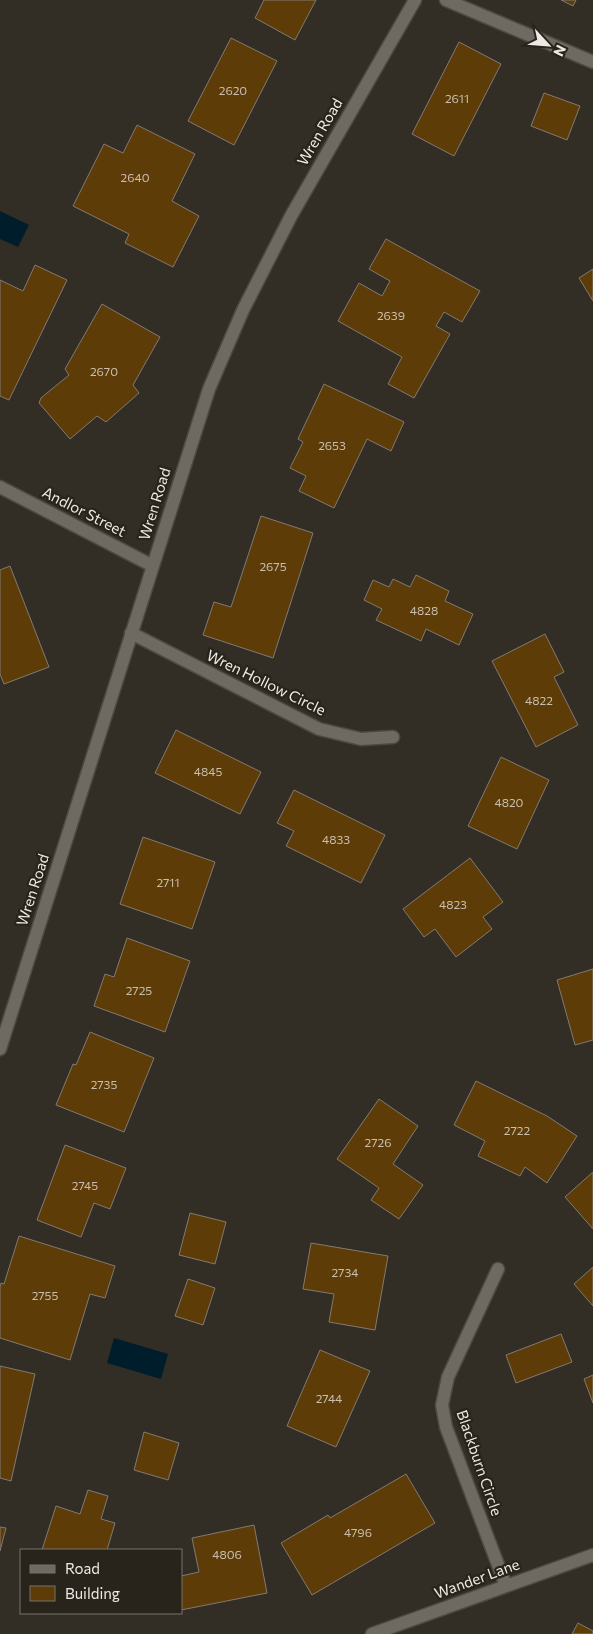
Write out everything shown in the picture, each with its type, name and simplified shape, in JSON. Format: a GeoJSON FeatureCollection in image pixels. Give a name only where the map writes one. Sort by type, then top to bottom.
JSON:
{"type":"FeatureCollection","features":[{"type":"Feature","properties":{"kind":"street","name":"Wren Road"},"geometry":{"type":"LineString","coordinates":[[0,1049],[209,389],[243,310],[291,216],[415,0]]}},
{"type":"Feature","properties":{"kind":"street"},"geometry":{"type":"LineString","coordinates":[[446,0],[593,62]]}},
{"type":"Feature","properties":{"kind":"street","name":"Andlor Street"},"geometry":{"type":"LineString","coordinates":[[0,487],[153,566]]}},
{"type":"Feature","properties":{"kind":"street","name":"Wren Hollow Circle"},"geometry":{"type":"LineString","coordinates":[[131,633],[319,729],[361,739],[393,737]]}},
{"type":"Feature","properties":{"kind":"street","name":"Blackburn Circle"},"geometry":{"type":"LineString","coordinates":[[498,1270],[448,1377],[442,1405],[446,1427],[506,1586]]}},
{"type":"Feature","properties":{"kind":"street","name":"Wander Lane"},"geometry":{"type":"LineString","coordinates":[[372,1634],[593,1555]]}},
{"type":"Feature","properties":{"kind":"water"},"geometry":{"type":"Polygon","coordinates":[[[0,211],[29,225],[18,247],[0,239],[0,211]]]}},
{"type":"Feature","properties":{"kind":"water"},"geometry":{"type":"Polygon","coordinates":[[[114,1338],[168,1354],[161,1379],[107,1363],[114,1338]]]}},
{"type":"Feature","properties":{"kind":"building"},"geometry":{"type":"Polygon","coordinates":[[[264,0],[316,0],[295,40],[255,18],[264,0]]]}},
{"type":"Feature","properties":{"kind":"building"},"geometry":{"type":"Polygon","coordinates":[[[561,0],[576,0],[573,6],[561,0]]]}},
{"type":"Feature","properties":{"kind":"building"},"geometry":{"type":"Polygon","coordinates":[[[231,38],[277,61],[234,145],[188,121],[231,38]]]}},
{"type":"Feature","properties":{"kind":"building"},"geometry":{"type":"Polygon","coordinates":[[[459,42],[501,64],[454,156],[412,134],[459,42]]]}},
{"type":"Feature","properties":{"kind":"building"},"geometry":{"type":"Polygon","coordinates":[[[544,93],[580,106],[567,140],[531,126],[544,93]]]}},
{"type":"Feature","properties":{"kind":"building"},"geometry":{"type":"Polygon","coordinates":[[[137,125],[195,154],[172,201],[199,216],[173,267],[125,243],[129,234],[73,206],[104,144],[123,153],[137,125]]]}},
{"type":"Feature","properties":{"kind":"building"},"geometry":{"type":"Polygon","coordinates":[[[386,239],[480,291],[462,322],[444,312],[436,326],[450,334],[414,398],[388,384],[402,357],[338,321],[359,283],[382,296],[390,281],[369,269],[386,239]]]}},
{"type":"Feature","properties":{"kind":"building"},"geometry":{"type":"Polygon","coordinates":[[[35,265],[67,280],[9,400],[0,396],[0,280],[23,291],[35,265]]]}},
{"type":"Feature","properties":{"kind":"building"},"geometry":{"type":"Polygon","coordinates":[[[593,269],[593,301],[579,278],[593,269]]]}},
{"type":"Feature","properties":{"kind":"building"},"geometry":{"type":"Polygon","coordinates":[[[102,304],[160,337],[133,385],[139,393],[106,422],[97,416],[70,439],[39,403],[41,398],[69,375],[65,369],[102,304]]]}},
{"type":"Feature","properties":{"kind":"building"},"geometry":{"type":"Polygon","coordinates":[[[324,384],[404,422],[391,451],[367,439],[334,508],[299,491],[306,476],[290,468],[303,442],[298,439],[324,384]]]}},
{"type":"Feature","properties":{"kind":"building"},"geometry":{"type":"Polygon","coordinates":[[[261,516],[313,533],[273,658],[203,635],[214,602],[231,607],[261,516]]]}},
{"type":"Feature","properties":{"kind":"building"},"geometry":{"type":"Polygon","coordinates":[[[10,566],[49,667],[4,684],[0,674],[0,570],[10,566]]]}},
{"type":"Feature","properties":{"kind":"building"},"geometry":{"type":"Polygon","coordinates":[[[416,575],[449,591],[445,601],[473,614],[459,645],[426,629],[421,641],[376,620],[382,609],[364,600],[373,580],[389,587],[393,579],[410,587],[416,575]]]}},
{"type":"Feature","properties":{"kind":"building"},"geometry":{"type":"Polygon","coordinates":[[[545,634],[564,672],[554,677],[578,725],[536,747],[492,661],[545,634]]]}},
{"type":"Feature","properties":{"kind":"building"},"geometry":{"type":"Polygon","coordinates":[[[176,730],[261,772],[240,814],[155,773],[176,730]]]}},
{"type":"Feature","properties":{"kind":"building"},"geometry":{"type":"Polygon","coordinates":[[[501,757],[549,780],[517,849],[468,826],[501,757]]]}},
{"type":"Feature","properties":{"kind":"building"},"geometry":{"type":"Polygon","coordinates":[[[294,790],[385,835],[361,883],[286,846],[294,831],[277,823],[294,790]]]}},
{"type":"Feature","properties":{"kind":"building"},"geometry":{"type":"Polygon","coordinates":[[[143,837],[215,862],[192,929],[120,904],[143,837]]]}},
{"type":"Feature","properties":{"kind":"building"},"geometry":{"type":"Polygon","coordinates":[[[470,858],[503,902],[483,917],[492,929],[456,957],[435,929],[424,937],[403,909],[470,858]]]}},
{"type":"Feature","properties":{"kind":"building"},"geometry":{"type":"Polygon","coordinates":[[[127,938],[190,961],[165,1032],[94,1006],[105,974],[114,977],[127,938]]]}},
{"type":"Feature","properties":{"kind":"building"},"geometry":{"type":"Polygon","coordinates":[[[593,969],[593,1040],[575,1045],[557,980],[593,969]]]}},
{"type":"Feature","properties":{"kind":"building"},"geometry":{"type":"Polygon","coordinates":[[[90,1032],[154,1058],[124,1132],[56,1105],[73,1064],[76,1065],[90,1032]]]}},
{"type":"Feature","properties":{"kind":"building"},"geometry":{"type":"Polygon","coordinates":[[[476,1081],[547,1116],[577,1136],[547,1183],[525,1167],[520,1176],[478,1156],[485,1141],[454,1125],[476,1081]]]}},
{"type":"Feature","properties":{"kind":"building"},"geometry":{"type":"Polygon","coordinates":[[[379,1099],[418,1126],[393,1164],[423,1185],[399,1219],[371,1200],[379,1188],[337,1159],[379,1099]]]}},
{"type":"Feature","properties":{"kind":"building"},"geometry":{"type":"Polygon","coordinates":[[[65,1145],[126,1168],[110,1209],[94,1203],[81,1237],[37,1220],[65,1145]]]}},
{"type":"Feature","properties":{"kind":"building"},"geometry":{"type":"Polygon","coordinates":[[[593,1172],[593,1229],[565,1197],[593,1172]]]}},
{"type":"Feature","properties":{"kind":"building"},"geometry":{"type":"Polygon","coordinates":[[[190,1213],[226,1222],[215,1264],[179,1255],[190,1213]]]}},
{"type":"Feature","properties":{"kind":"building"},"geometry":{"type":"Polygon","coordinates":[[[19,1236],[115,1266],[105,1298],[90,1294],[70,1360],[0,1338],[0,1287],[1,1283],[4,1284],[19,1236]]]}},
{"type":"Feature","properties":{"kind":"building"},"geometry":{"type":"Polygon","coordinates":[[[311,1243],[388,1256],[375,1330],[329,1322],[334,1294],[303,1289],[311,1243]]]}},
{"type":"Feature","properties":{"kind":"building"},"geometry":{"type":"Polygon","coordinates":[[[593,1267],[593,1306],[574,1284],[593,1267]]]}},
{"type":"Feature","properties":{"kind":"building"},"geometry":{"type":"Polygon","coordinates":[[[188,1279],[215,1288],[203,1325],[175,1316],[188,1279]]]}},
{"type":"Feature","properties":{"kind":"building"},"geometry":{"type":"Polygon","coordinates":[[[561,1334],[572,1362],[516,1383],[506,1355],[561,1334]]]}},
{"type":"Feature","properties":{"kind":"building"},"geometry":{"type":"Polygon","coordinates":[[[320,1350],[370,1371],[336,1447],[287,1426],[320,1350]]]}},
{"type":"Feature","properties":{"kind":"building"},"geometry":{"type":"Polygon","coordinates":[[[0,1366],[35,1374],[11,1481],[0,1478],[0,1366]]]}},
{"type":"Feature","properties":{"kind":"building"},"geometry":{"type":"Polygon","coordinates":[[[593,1375],[593,1403],[584,1379],[593,1375]]]}},
{"type":"Feature","properties":{"kind":"building"},"geometry":{"type":"Polygon","coordinates":[[[144,1432],[179,1443],[168,1480],[134,1470],[144,1432]]]}},
{"type":"Feature","properties":{"kind":"building"},"geometry":{"type":"Polygon","coordinates":[[[406,1474],[435,1523],[312,1595],[281,1543],[328,1515],[330,1518],[406,1474]]]}},
{"type":"Feature","properties":{"kind":"building"},"geometry":{"type":"Polygon","coordinates":[[[88,1490],[108,1496],[101,1519],[115,1523],[107,1549],[42,1549],[56,1506],[80,1514],[88,1490]]]}},
{"type":"Feature","properties":{"kind":"building"},"geometry":{"type":"Polygon","coordinates":[[[254,1525],[267,1593],[182,1610],[182,1576],[199,1572],[192,1538],[254,1525]]]}},
{"type":"Feature","properties":{"kind":"building"},"geometry":{"type":"Polygon","coordinates":[[[0,1527],[6,1528],[0,1551],[0,1527]]]}},
{"type":"Feature","properties":{"kind":"building"},"geometry":{"type":"Polygon","coordinates":[[[578,1623],[593,1631],[593,1634],[572,1634],[578,1623]]]}}]}
